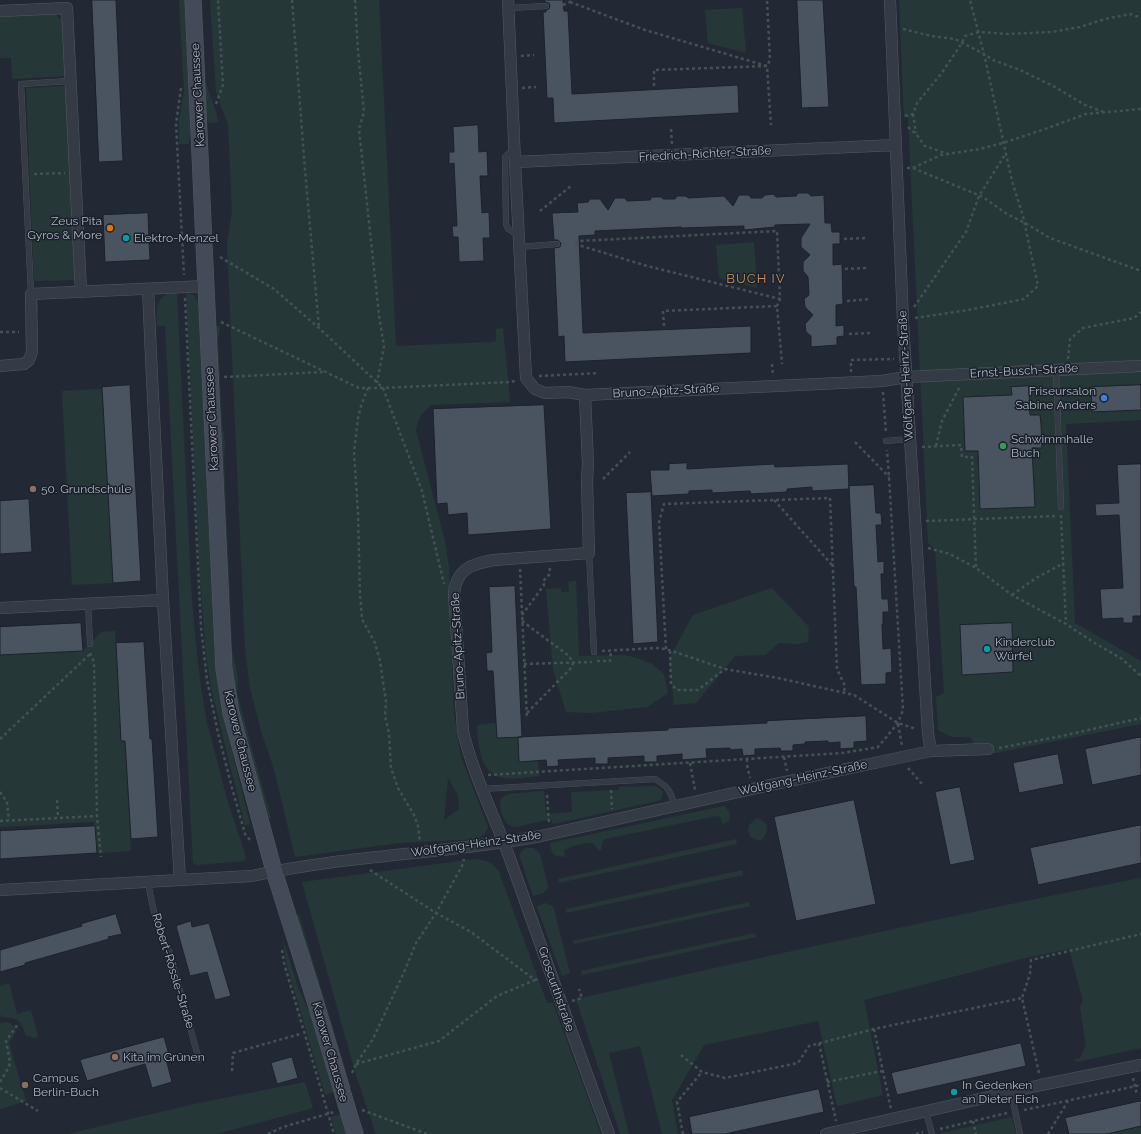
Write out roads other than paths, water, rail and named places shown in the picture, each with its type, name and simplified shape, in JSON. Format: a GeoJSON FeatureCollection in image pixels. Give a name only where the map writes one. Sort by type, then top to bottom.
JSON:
{"type":"FeatureCollection","features":[{"type":"Feature","properties":{"kind":"main road","name":"Karower Chaussee"},"geometry":{"type":"LineString","coordinates":[[193,0],[224,669],[231,713],[274,871],[316,1004],[354,1134]]}},
{"type":"Feature","properties":{"kind":"street","name":"Wolfgang-Heinz-Straße"},"geometry":{"type":"LineString","coordinates":[[890,0],[906,377],[928,733],[931,751]]}},
{"type":"Feature","properties":{"kind":"street"},"geometry":{"type":"LineString","coordinates":[[0,11],[68,4],[70,81],[76,172],[81,292]]}},
{"type":"Feature","properties":{"kind":"street"},"geometry":{"type":"LineString","coordinates":[[508,4],[518,241],[526,378],[535,389],[545,393],[568,392],[585,395],[588,464],[589,553]]}},
{"type":"Feature","properties":{"kind":"street","name":"Friedrich-Richter-Straße"},"geometry":{"type":"LineString","coordinates":[[515,162],[896,145]]}},
{"type":"Feature","properties":{"kind":"street"},"geometry":{"type":"LineString","coordinates":[[0,366],[24,364],[29,360],[32,352],[31,294],[206,286]]}},
{"type":"Feature","properties":{"kind":"street"},"geometry":{"type":"LineString","coordinates":[[148,289],[163,600],[180,880]]}},
{"type":"Feature","properties":{"kind":"street","name":"Ernst-Busch-Straße"},"geometry":{"type":"LineString","coordinates":[[906,377],[1141,366]]}},
{"type":"Feature","properties":{"kind":"street","name":"Bruno-Apitz-Straße"},"geometry":{"type":"LineString","coordinates":[[585,395],[882,381],[906,377]]}},
{"type":"Feature","properties":{"kind":"street","name":"Bruno-Apitz-Straße"},"geometry":{"type":"LineString","coordinates":[[504,843],[467,752],[463,731],[454,593],[455,586],[458,577],[464,570],[483,562],[589,553]]}},
{"type":"Feature","properties":{"kind":"street"},"geometry":{"type":"LineString","coordinates":[[0,608],[163,600]]}},
{"type":"Feature","properties":{"kind":"street","name":"Wolfgang-Heinz-Straße"},"geometry":{"type":"LineString","coordinates":[[274,871],[358,859],[504,843],[931,751],[988,749]]}},
{"type":"Feature","properties":{"kind":"street","name":"Groscurthstraße"},"geometry":{"type":"LineString","coordinates":[[504,843],[609,1134]]}},
{"type":"Feature","properties":{"kind":"street"},"geometry":{"type":"LineString","coordinates":[[0,890],[252,876],[274,871]]}},
{"type":"Feature","properties":{"kind":"street"},"geometry":{"type":"LineString","coordinates":[[826,1134],[1011,1092],[1136,1066]]}},
{"type":"Feature","properties":{"kind":"lane"},"geometry":{"type":"LineString","coordinates":[[508,4],[546,6]]}},
{"type":"Feature","properties":{"kind":"lane"},"geometry":{"type":"LineString","coordinates":[[31,294],[21,84],[70,81]]}},
{"type":"Feature","properties":{"kind":"lane"},"geometry":{"type":"LineString","coordinates":[[514,147],[505,157],[506,224],[508,229],[518,241],[557,244]]}},
{"type":"Feature","properties":{"kind":"lane"},"geometry":{"type":"LineString","coordinates":[[1056,370],[1061,507]]}},
{"type":"Feature","properties":{"kind":"lane"},"geometry":{"type":"LineString","coordinates":[[886,441],[910,443]]}},
{"type":"Feature","properties":{"kind":"lane"},"geometry":{"type":"LineString","coordinates":[[589,553],[594,652]]}},
{"type":"Feature","properties":{"kind":"lane"},"geometry":{"type":"LineString","coordinates":[[88,603],[90,644]]}},
{"type":"Feature","properties":{"kind":"lane"},"geometry":{"type":"LineString","coordinates":[[482,789],[656,779],[665,785],[671,793],[675,806]]}},
{"type":"Feature","properties":{"kind":"lane","name":"Robert-Rössle-Straße"},"geometry":{"type":"LineString","coordinates":[[148,882],[162,940],[169,951],[199,1060]]}},
{"type":"Feature","properties":{"kind":"lane"},"geometry":{"type":"LineString","coordinates":[[1011,1092],[1020,1134]]}},
{"type":"Feature","properties":{"kind":"lane"},"geometry":{"type":"LineString","coordinates":[[926,1112],[931,1132]]}},
{"type":"Feature","properties":{"kind":"place","name":"Zeus Pita Gyros & More"},"geometry":{"type":"Point","coordinates":[110,228]}},
{"type":"Feature","properties":{"kind":"place","name":"Elektro-Menzel"},"geometry":{"type":"Point","coordinates":[126,238]}},
{"type":"Feature","properties":{"kind":"place","name":"Friseursalon Sabine Anders"},"geometry":{"type":"Point","coordinates":[1104,398]}},
{"type":"Feature","properties":{"kind":"place","name":"Schwimmhalle Buch"},"geometry":{"type":"Point","coordinates":[1003,446]}},
{"type":"Feature","properties":{"kind":"place","name":"50. Grundschule"},"geometry":{"type":"Point","coordinates":[33,489]}},
{"type":"Feature","properties":{"kind":"place","name":"Kinderclub Würfel"},"geometry":{"type":"Point","coordinates":[987,649]}},
{"type":"Feature","properties":{"kind":"place","name":"Kita im Grünen"},"geometry":{"type":"Point","coordinates":[115,1057]}},
{"type":"Feature","properties":{"kind":"place","name":"Campus Berlin-Buch"},"geometry":{"type":"Point","coordinates":[25,1085]}},
{"type":"Feature","properties":{"kind":"place","name":"In Gedenken an Dieter Eich"},"geometry":{"type":"Point","coordinates":[954,1092]}},
{"type":"Feature","properties":{"kind":"district","name":"BUCH IV"},"geometry":{"type":"Point","coordinates":[756,279]}}]}
